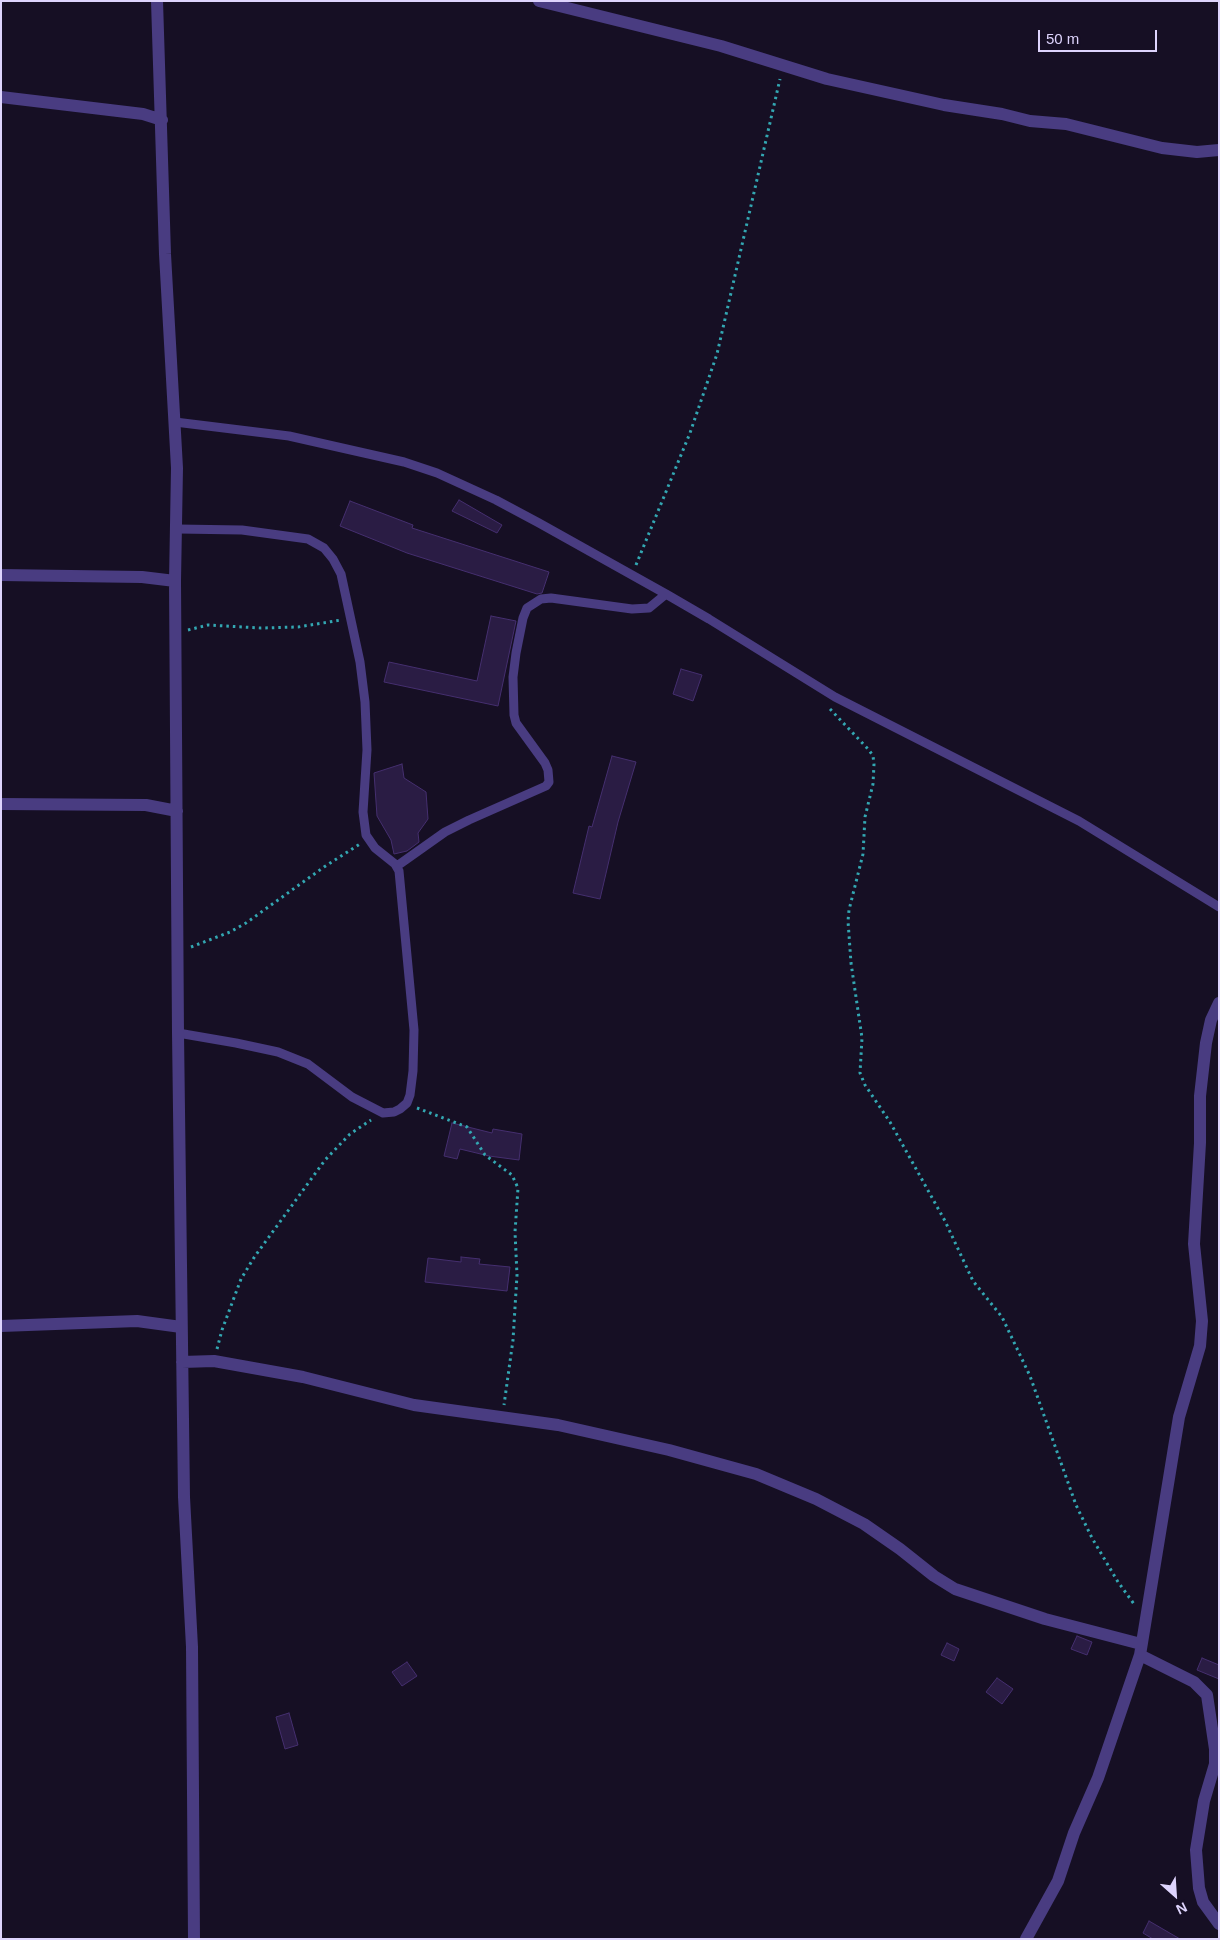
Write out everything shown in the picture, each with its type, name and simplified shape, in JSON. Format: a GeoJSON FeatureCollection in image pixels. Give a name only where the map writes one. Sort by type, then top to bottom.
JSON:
{"type":"FeatureCollection","features":[{"type":"Feature","properties":{"kind":"street"},"geometry":{"type":"LineString","coordinates":[[157,1],[166,254],[178,468],[176,581],[177,956],[181,1326],[184,1497],[192,1646],[194,1939]]}},
{"type":"Feature","properties":{"kind":"street"},"geometry":{"type":"LineString","coordinates":[[539,1],[704,42],[826,79],[928,102],[1030,121],[1066,124],[1162,148],[1197,152],[1219,150]]}},
{"type":"Feature","properties":{"kind":"street"},"geometry":{"type":"LineString","coordinates":[[1,97],[143,114],[162,120]]}},
{"type":"Feature","properties":{"kind":"street"},"geometry":{"type":"LineString","coordinates":[[1,575],[142,577],[176,581]]}},
{"type":"Feature","properties":{"kind":"street"},"geometry":{"type":"LineString","coordinates":[[1,804],[146,805],[177,811]]}},
{"type":"Feature","properties":{"kind":"street"},"geometry":{"type":"LineString","coordinates":[[1026,1939],[1058,1881],[1074,1833],[1098,1778],[1141,1650],[1179,1417],[1200,1346],[1202,1321],[1194,1244],[1200,1143],[1200,1096],[1206,1043],[1211,1020],[1219,1003]]}},
{"type":"Feature","properties":{"kind":"street"},"geometry":{"type":"LineString","coordinates":[[1,1326],[137,1321],[181,1326]]}},
{"type":"Feature","properties":{"kind":"street"},"geometry":{"type":"LineString","coordinates":[[182,1362],[214,1361],[303,1376],[414,1405],[558,1425],[669,1450],[756,1474],[816,1499],[864,1524],[934,1576],[955,1589],[1141,1650],[1194,1682],[1207,1695],[1215,1749],[1215,1764],[1204,1801],[1196,1850],[1199,1888],[1203,1902],[1219,1924]]}},
{"type":"Feature","properties":{"kind":"lane"},"geometry":{"type":"LineString","coordinates":[[175,422],[289,436],[404,462],[437,473],[496,500],[710,619],[835,697],[1078,821],[1219,907]]}},
{"type":"Feature","properties":{"kind":"lane"},"geometry":{"type":"LineString","coordinates":[[178,529],[242,530],[308,539],[324,548],[333,559],[341,574],[360,662],[366,722],[367,750],[363,812],[366,835],[375,848],[397,866],[414,1030],[413,1072],[410,1095],[407,1103],[400,1109],[394,1112],[382,1113],[352,1096],[308,1064],[278,1052],[178,1033]]}},
{"type":"Feature","properties":{"kind":"lane"},"geometry":{"type":"LineString","coordinates":[[397,866],[445,832],[546,786],[549,782],[548,770],[545,764],[516,723],[514,715],[513,677],[523,618],[527,608],[541,599],[551,598],[632,609],[649,608],[666,594]]}},
{"type":"Feature","properties":{"kind":"path"},"geometry":{"type":"LineString","coordinates":[[632,575],[690,433],[717,354],[783,65]]}},
{"type":"Feature","properties":{"kind":"path"},"geometry":{"type":"LineString","coordinates":[[176,633],[208,625],[261,628],[298,627],[352,619]]}},
{"type":"Feature","properties":{"kind":"path"},"geometry":{"type":"LineString","coordinates":[[825,705],[869,750],[873,756],[874,764],[874,784],[865,817],[863,854],[848,920],[851,962],[862,1038],[859,1064],[860,1073],[866,1086],[890,1122],[945,1221],[973,1280],[991,1301],[1006,1324],[1030,1376],[1076,1505],[1092,1538],[1118,1582],[1146,1621]]}},
{"type":"Feature","properties":{"kind":"path"},"geometry":{"type":"LineString","coordinates":[[177,956],[189,948],[222,936],[246,923],[324,866],[369,839]]}},
{"type":"Feature","properties":{"kind":"path"},"geometry":{"type":"LineString","coordinates":[[407,1103],[421,1110],[467,1126],[485,1155],[512,1175],[518,1188],[514,1232],[517,1275],[514,1324],[502,1418]]}},
{"type":"Feature","properties":{"kind":"path"},"geometry":{"type":"LineString","coordinates":[[214,1361],[222,1330],[241,1279],[255,1256],[325,1160],[350,1134],[382,1113]]}},
{"type":"Feature","properties":{"kind":"building"},"geometry":{"type":"Polygon","coordinates":[[[459,500],[502,525],[497,533],[452,511],[459,500]]]}},
{"type":"Feature","properties":{"kind":"building"},"geometry":{"type":"Polygon","coordinates":[[[350,501],[413,525],[412,528],[549,572],[542,593],[537,594],[407,553],[340,526],[350,501]]]}},
{"type":"Feature","properties":{"kind":"building"},"geometry":{"type":"Polygon","coordinates":[[[491,616],[516,621],[498,706],[384,682],[389,662],[477,681],[491,616]]]}},
{"type":"Feature","properties":{"kind":"building"},"geometry":{"type":"Polygon","coordinates":[[[681,669],[702,675],[693,701],[673,694],[681,669]]]}},
{"type":"Feature","properties":{"kind":"building"},"geometry":{"type":"Polygon","coordinates":[[[612,756],[636,762],[618,822],[600,899],[573,893],[589,826],[592,827],[612,756]]]}},
{"type":"Feature","properties":{"kind":"building"},"geometry":{"type":"Polygon","coordinates":[[[402,764],[404,778],[426,792],[428,819],[418,833],[419,842],[407,851],[394,854],[391,840],[377,816],[374,773],[402,764]]]}},
{"type":"Feature","properties":{"kind":"building"},"geometry":{"type":"Polygon","coordinates":[[[452,1123],[492,1133],[493,1129],[522,1134],[519,1160],[489,1156],[460,1149],[457,1159],[444,1156],[452,1123]]]}},
{"type":"Feature","properties":{"kind":"building"},"geometry":{"type":"Polygon","coordinates":[[[461,1257],[480,1259],[479,1264],[510,1267],[507,1291],[425,1282],[428,1258],[461,1262],[461,1257]]]}},
{"type":"Feature","properties":{"kind":"building"},"geometry":{"type":"Polygon","coordinates":[[[1077,1636],[1092,1642],[1087,1655],[1071,1649],[1077,1636]]]}},
{"type":"Feature","properties":{"kind":"building"},"geometry":{"type":"Polygon","coordinates":[[[947,1643],[959,1649],[954,1661],[941,1655],[947,1643]]]}},
{"type":"Feature","properties":{"kind":"building"},"geometry":{"type":"Polygon","coordinates":[[[1202,1658],[1219,1665],[1219,1679],[1197,1670],[1202,1658]]]}},
{"type":"Feature","properties":{"kind":"building"},"geometry":{"type":"Polygon","coordinates":[[[407,1662],[417,1676],[402,1686],[392,1672],[407,1662]]]}},
{"type":"Feature","properties":{"kind":"building"},"geometry":{"type":"Polygon","coordinates":[[[997,1678],[1013,1689],[1002,1704],[986,1692],[997,1678]]]}},
{"type":"Feature","properties":{"kind":"building"},"geometry":{"type":"Polygon","coordinates":[[[289,1713],[298,1745],[285,1749],[276,1717],[289,1713]]]}},
{"type":"Feature","properties":{"kind":"building"},"geometry":{"type":"Polygon","coordinates":[[[1149,1921],[1180,1939],[1153,1939],[1143,1933],[1149,1921]]]}}]}
